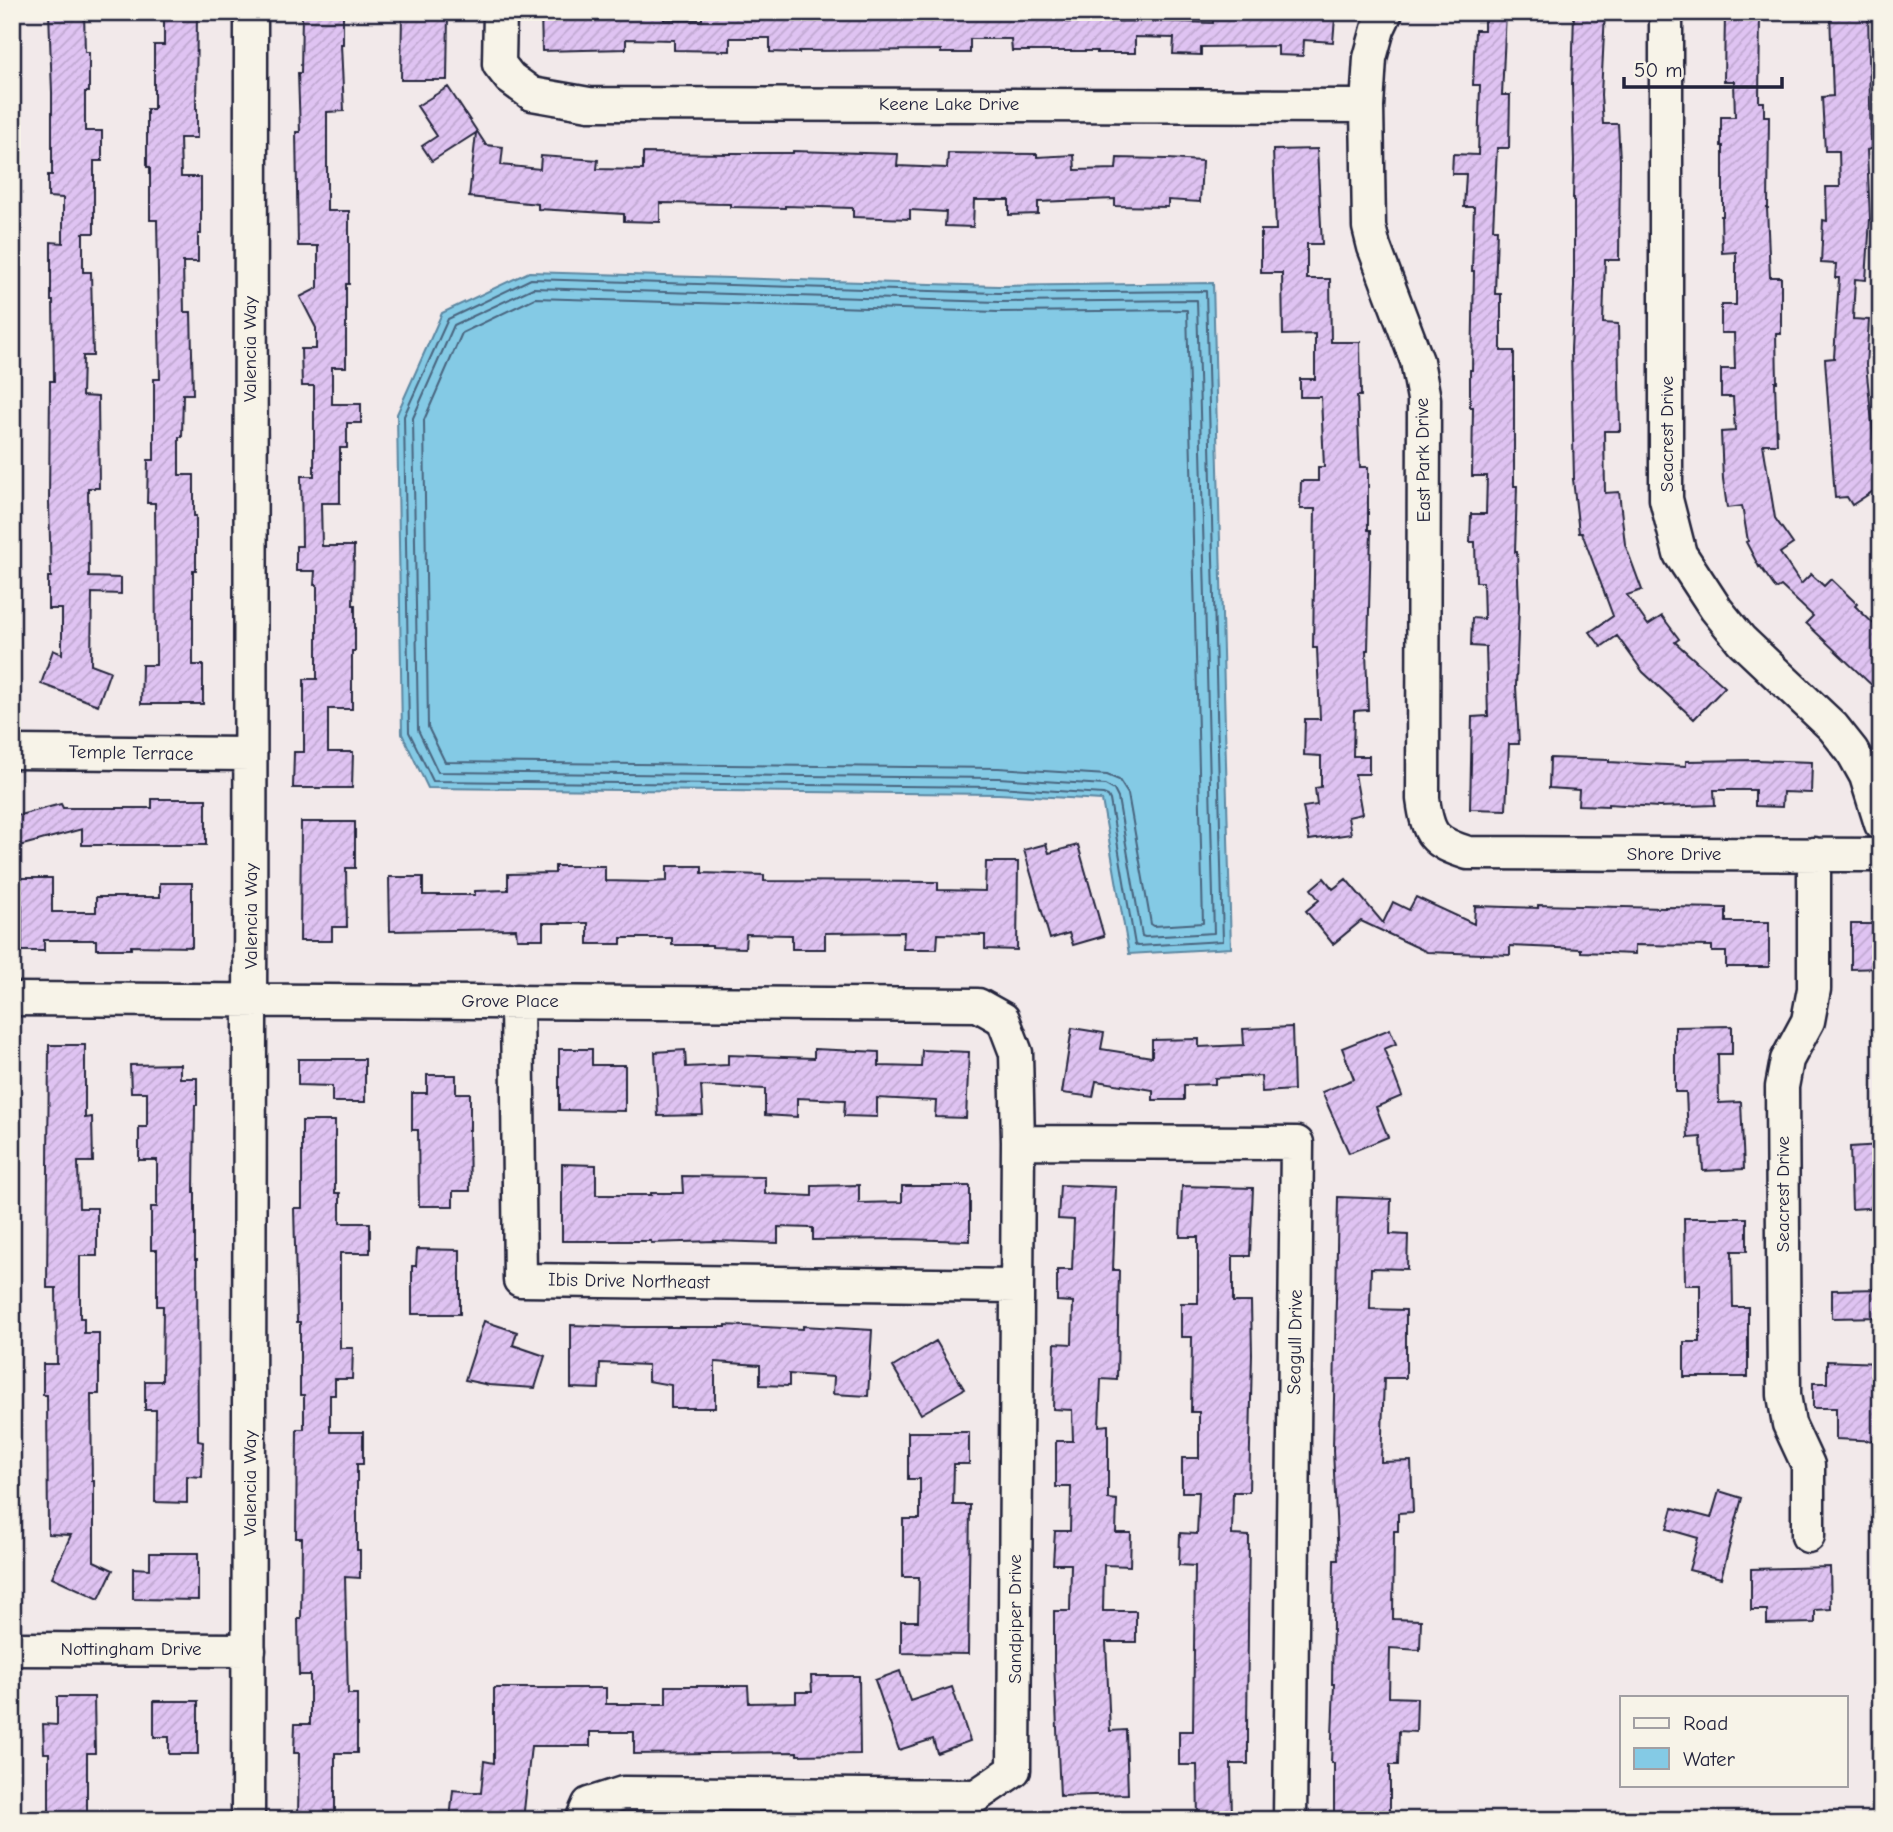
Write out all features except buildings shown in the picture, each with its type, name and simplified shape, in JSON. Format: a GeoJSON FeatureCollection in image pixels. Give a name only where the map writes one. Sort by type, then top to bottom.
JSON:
{"type":"FeatureCollection","features":[{"type":"Feature","properties":{"kind":"street","name":"Valencia Way"},"geometry":{"type":"LineString","coordinates":[[248,1820],[251,12]]}},
{"type":"Feature","properties":{"kind":"street","name":"Keene Lake Drive"},"geometry":{"type":"LineString","coordinates":[[500,12],[499,64],[510,78],[531,94],[589,104],[1367,106]]}},
{"type":"Feature","properties":{"kind":"street","name":"East Park Drive"},"geometry":{"type":"LineString","coordinates":[[1386,12],[1370,58],[1367,106],[1369,227],[1417,361],[1424,399],[1423,799],[1432,836],[1451,848],[1468,853]]}},
{"type":"Feature","properties":{"kind":"street","name":"Seacrest Drive"},"geometry":{"type":"LineString","coordinates":[[1666,12],[1666,499],[1680,554],[1716,609],[1741,640],[1833,727],[1852,751],[1866,776],[1881,824]]}},
{"type":"Feature","properties":{"kind":"street","name":"Temple Terrace"},"geometry":{"type":"LineString","coordinates":[[12,752],[250,754]]}},
{"type":"Feature","properties":{"kind":"street","name":"Shore Drive"},"geometry":{"type":"LineString","coordinates":[[1468,853],[1881,855]]}},
{"type":"Feature","properties":{"kind":"street","name":"Seacrest Drive"},"geometry":{"type":"LineString","coordinates":[[1808,1536],[1808,1465],[1789,1424],[1784,1395],[1782,1087],[1787,1060],[1808,1021],[1814,989],[1814,854]]}},
{"type":"Feature","properties":{"kind":"street","name":"Grove Place"},"geometry":{"type":"LineString","coordinates":[[12,999],[978,1005],[1003,1019]]}},
{"type":"Feature","properties":{"kind":"street","name":"Ibis Drive Northeast"},"geometry":{"type":"LineString","coordinates":[[517,1001],[520,1280],[1016,1286]]}},
{"type":"Feature","properties":{"kind":"street","name":"Sandpiper Drive"},"geometry":{"type":"LineString","coordinates":[[582,1820],[589,1804],[623,1793],[976,1796],[1014,1770],[1018,1142],[1016,1053],[1003,1019]]}},
{"type":"Feature","properties":{"kind":"street","name":"Seagull Drive"},"geometry":{"type":"LineString","coordinates":[[1018,1142],[1297,1143],[1290,1820]]}},
{"type":"Feature","properties":{"kind":"street","name":"Nottingham Drive"},"geometry":{"type":"LineString","coordinates":[[12,1649],[249,1650]]}},
{"type":"Feature","properties":{"kind":"water"},"geometry":{"type":"Polygon","coordinates":[[[529,272],[998,286],[1213,283],[1231,948],[1129,954],[1102,800],[998,794],[428,788],[402,734],[397,414],[442,313],[529,272]]]}}]}
